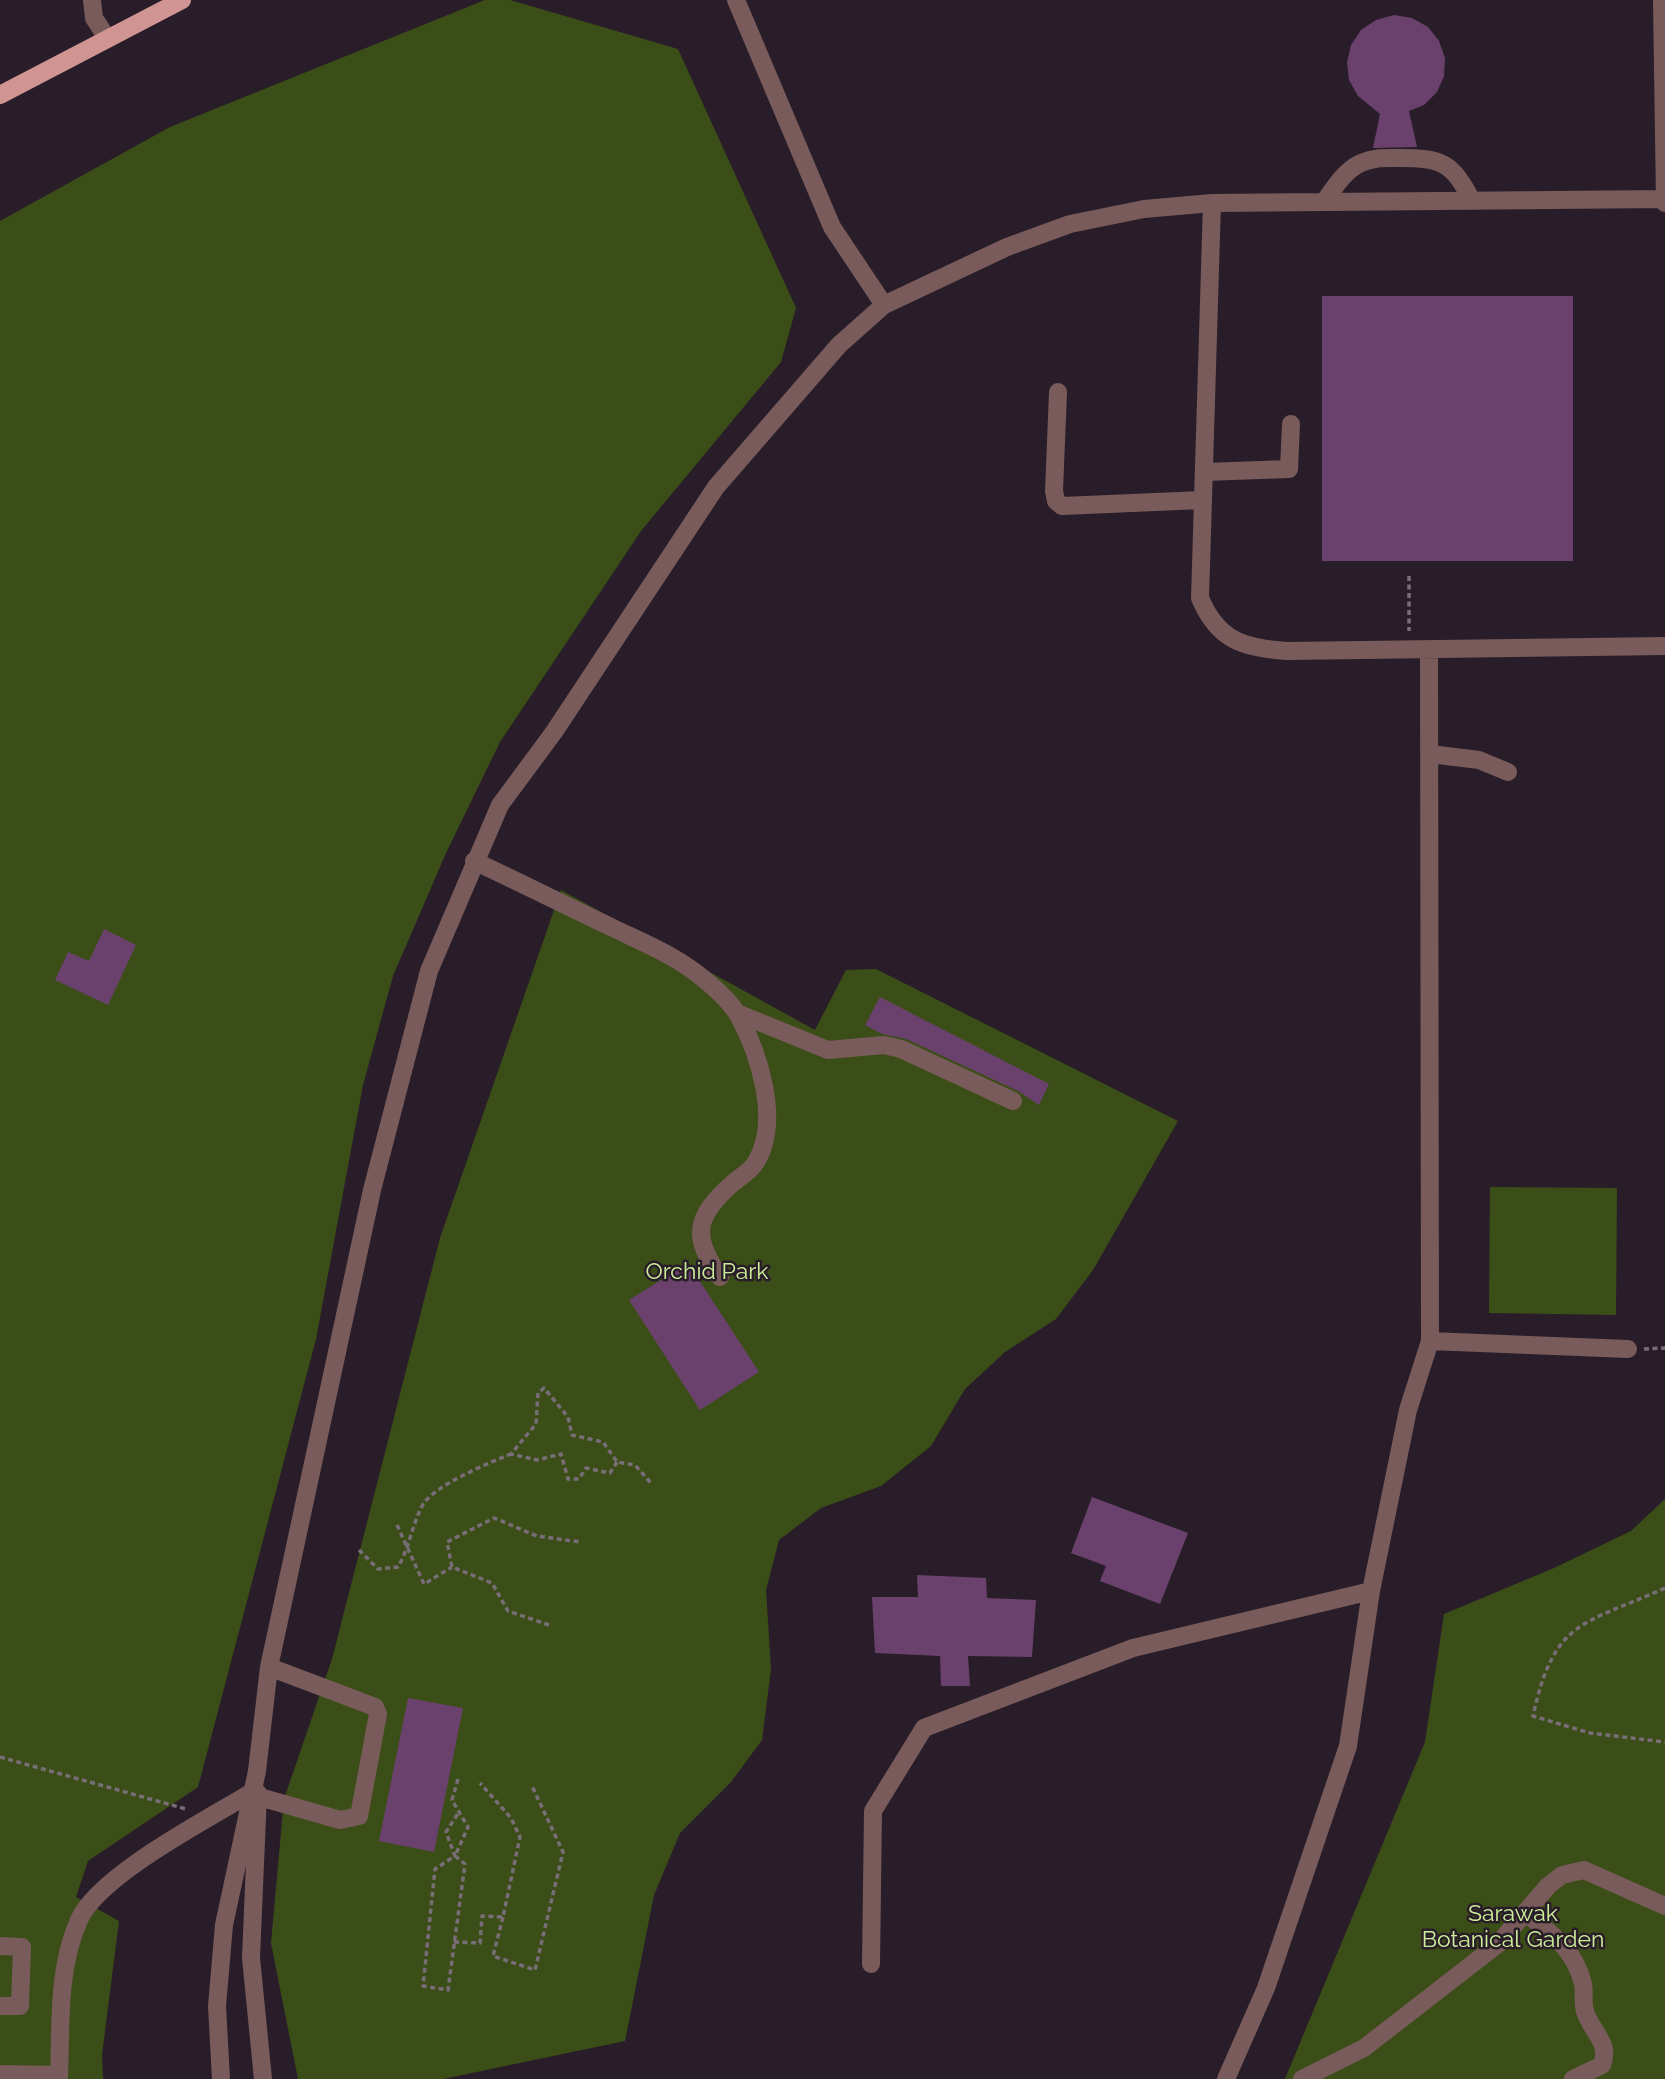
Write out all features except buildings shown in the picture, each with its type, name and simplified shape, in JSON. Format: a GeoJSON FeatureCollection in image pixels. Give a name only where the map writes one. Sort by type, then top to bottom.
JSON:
{"type":"FeatureCollection","features":[{"type":"Feature","properties":{"kind":"main road"},"geometry":{"type":"LineString","coordinates":[[0,95],[182,0]]}},
{"type":"Feature","properties":{"kind":"street"},"geometry":{"type":"LineString","coordinates":[[92,0],[94,18],[107,38]]}},
{"type":"Feature","properties":{"kind":"street"},"geometry":{"type":"LineString","coordinates":[[736,0],[832,227],[884,305]]}},
{"type":"Feature","properties":{"kind":"street"},"geometry":{"type":"LineString","coordinates":[[221,2079],[217,2006],[224,1925],[254,1795],[269,1667],[372,1190],[429,971],[500,804],[554,732],[716,487],[839,345],[884,305],[1007,247],[1070,225],[1144,209],[1212,203],[1664,200],[1662,0]]}},
{"type":"Feature","properties":{"kind":"street"},"geometry":{"type":"LineString","coordinates":[[1324,202],[1339,181],[1359,164],[1376,158],[1430,158],[1445,164],[1458,174],[1472,201]]}},
{"type":"Feature","properties":{"kind":"street"},"geometry":{"type":"LineString","coordinates":[[1212,203],[1200,598],[1208,619],[1249,648],[1287,651],[1409,647],[1665,646]]}},
{"type":"Feature","properties":{"kind":"street"},"geometry":{"type":"LineString","coordinates":[[1058,392],[1054,491],[1056,501],[1062,506],[1202,500]]}},
{"type":"Feature","properties":{"kind":"street"},"geometry":{"type":"LineString","coordinates":[[1205,472],[1289,469],[1291,424]]}},
{"type":"Feature","properties":{"kind":"street"},"geometry":{"type":"LineString","coordinates":[[1226,2079],[1266,1988],[1348,1746],[1371,1591],[1408,1410],[1430,1341],[1429,649]]}},
{"type":"Feature","properties":{"kind":"street"},"geometry":{"type":"LineString","coordinates":[[1430,754],[1479,760],[1508,772]]}},
{"type":"Feature","properties":{"kind":"street"},"geometry":{"type":"LineString","coordinates":[[474,860],[664,953],[705,979],[737,1013],[760,1071],[768,1102],[766,1135],[756,1163],[724,1191],[703,1219],[699,1237],[703,1252],[720,1277]]}},
{"type":"Feature","properties":{"kind":"street"},"geometry":{"type":"LineString","coordinates":[[737,1013],[828,1050],[884,1045],[901,1049],[1013,1101]]}},
{"type":"Feature","properties":{"kind":"street"},"geometry":{"type":"LineString","coordinates":[[1430,1341],[1628,1349]]}},
{"type":"Feature","properties":{"kind":"street"},"geometry":{"type":"LineString","coordinates":[[871,1964],[873,1811],[924,1728],[1133,1648],[1371,1591]]}},
{"type":"Feature","properties":{"kind":"street"},"geometry":{"type":"LineString","coordinates":[[0,2074],[59,2077],[62,1991],[69,1951],[79,1918],[109,1882],[212,1816],[254,1795],[340,1820],[359,1816],[378,1714],[368,1702],[269,1667]]}},
{"type":"Feature","properties":{"kind":"street"},"geometry":{"type":"LineString","coordinates":[[254,1795],[251,1958],[263,2079]]}},
{"type":"Feature","properties":{"kind":"street"},"geometry":{"type":"LineString","coordinates":[[1302,2079],[1364,2048],[1498,1944],[1527,1914],[1548,1886],[1574,1870],[1584,1870],[1665,1906]]}},
{"type":"Feature","properties":{"kind":"street"},"geometry":{"type":"LineString","coordinates":[[1527,1914],[1566,1945],[1577,1965],[1584,1988],[1585,2012],[1602,2040],[1606,2054],[1602,2065],[1573,2079]]}},
{"type":"Feature","properties":{"kind":"street"},"geometry":{"type":"LineString","coordinates":[[0,1946],[22,1947],[20,2006],[0,2006]]}},
{"type":"Feature","properties":{"kind":"path"},"geometry":{"type":"LineString","coordinates":[[1409,576],[1409,647]]}},
{"type":"Feature","properties":{"kind":"path"},"geometry":{"type":"LineString","coordinates":[[359,1550],[378,1569],[398,1567],[408,1550],[423,1503],[468,1472],[511,1454],[536,1424],[538,1394],[544,1388],[568,1417],[572,1435],[603,1442],[617,1462],[635,1465],[651,1483]]}},
{"type":"Feature","properties":{"kind":"path"},"geometry":{"type":"LineString","coordinates":[[511,1454],[537,1460],[561,1454],[568,1479],[579,1479],[586,1468],[610,1473],[617,1462]]}},
{"type":"Feature","properties":{"kind":"path"},"geometry":{"type":"LineString","coordinates":[[452,1567],[447,1542],[494,1518],[537,1536],[580,1542]]}},
{"type":"Feature","properties":{"kind":"path"},"geometry":{"type":"LineString","coordinates":[[397,1525],[425,1584],[452,1567]]}},
{"type":"Feature","properties":{"kind":"path"},"geometry":{"type":"LineString","coordinates":[[452,1567],[492,1583],[508,1611],[549,1625]]}},
{"type":"Feature","properties":{"kind":"path"},"geometry":{"type":"LineString","coordinates":[[1665,1588],[1572,1630],[1558,1644],[1547,1664],[1532,1716],[1590,1733],[1665,1742]]}},
{"type":"Feature","properties":{"kind":"path"},"geometry":{"type":"LineString","coordinates":[[0,1757],[212,1816]]}},
{"type":"Feature","properties":{"kind":"path"},"geometry":{"type":"LineString","coordinates":[[458,1779],[452,1800],[468,1827],[455,1856],[435,1869],[423,1986],[448,1990],[464,1864],[455,1856],[446,1832],[459,1812]]}},
{"type":"Feature","properties":{"kind":"path"},"geometry":{"type":"LineString","coordinates":[[480,1783],[511,1818],[520,1837],[493,1956],[535,1970],[563,1852],[532,1786]]}},
{"type":"Feature","properties":{"kind":"path"},"geometry":{"type":"LineString","coordinates":[[454,1941],[480,1942],[481,1916],[503,1917]]}},
{"type":"Feature","properties":{"kind":"green space"},"geometry":{"type":"Polygon","coordinates":[[[485,0],[510,0],[678,49],[796,308],[781,362],[641,531],[500,742],[446,853],[393,976],[363,1085],[316,1339],[198,1787],[88,1861],[76,1897],[119,1921],[102,2055],[103,2079],[0,2079],[0,221],[170,127],[485,0]]]}},
{"type":"Feature","properties":{"kind":"green space","name":"Orchid Park"},"geometry":{"type":"Polygon","coordinates":[[[561,890],[815,1030],[846,970],[876,969],[1178,1121],[1093,1270],[1056,1319],[1005,1352],[965,1389],[931,1446],[881,1486],[821,1508],[779,1540],[766,1590],[771,1669],[762,1740],[731,1782],[680,1833],[654,1895],[625,2041],[443,2079],[298,2079],[271,1943],[284,1799],[332,1659],[440,1238],[561,890]]]}},
{"type":"Feature","properties":{"kind":"green space"},"geometry":{"type":"Polygon","coordinates":[[[1490,1187],[1617,1188],[1616,1315],[1489,1313],[1490,1187]]]}},
{"type":"Feature","properties":{"kind":"green space","name":"Sarawak Botanical Garden"},"geometry":{"type":"Polygon","coordinates":[[[1665,1499],[1665,2079],[1285,2079],[1425,1742],[1444,1614],[1554,1568],[1631,1531],[1665,1499]]]}}]}
